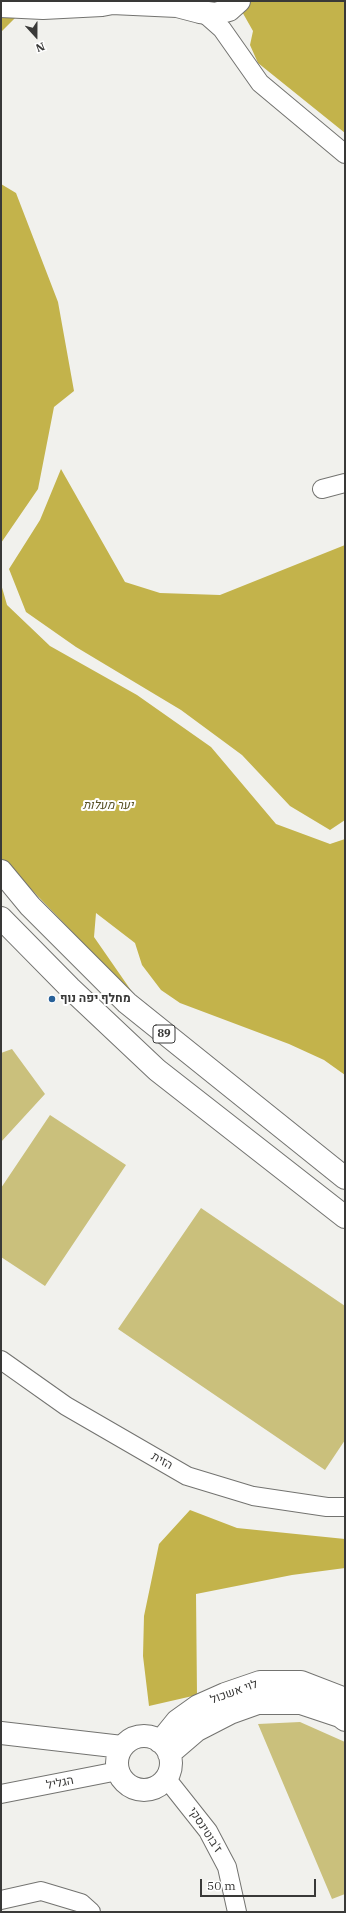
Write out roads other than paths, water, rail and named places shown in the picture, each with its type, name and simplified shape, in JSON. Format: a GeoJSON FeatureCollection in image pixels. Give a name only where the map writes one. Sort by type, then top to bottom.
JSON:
{"type":"FeatureCollection","features":[{"type":"Feature","properties":{"kind":"main road"},"geometry":{"type":"LineString","coordinates":[[1,6],[43,8],[117,2],[177,6],[197,9],[214,14],[225,12],[239,1]]}},
{"type":"Feature","properties":{"kind":"main road","name":"89"},"geometry":{"type":"LineString","coordinates":[[1,871],[30,906],[127,1003],[345,1178]]}},
{"type":"Feature","properties":{"kind":"main road","name":"89"},"geometry":{"type":"LineString","coordinates":[[1,918],[70,988],[157,1070],[345,1217]]}},
{"type":"Feature","properties":{"kind":"main road","name":"לוי אשכול"},"geometry":{"type":"LineString","coordinates":[[164,1748],[177,1721],[198,1706],[225,1694],[260,1682],[301,1682],[345,1699]]}},
{"type":"Feature","properties":{"kind":"main road","name":"לוי אשכול"},"geometry":{"type":"LineString","coordinates":[[164,1748],[230,1713],[258,1704],[302,1703],[340,1716],[345,1720]]}},
{"type":"Feature","properties":{"kind":"main road"},"geometry":{"type":"LineString","coordinates":[[1,1733],[122,1747]]}},
{"type":"Feature","properties":{"kind":"main road"},"geometry":{"type":"LineString","coordinates":[[144,1736],[152,1738],[164,1748],[170,1762],[166,1778],[156,1786],[144,1790],[128,1784],[122,1779],[118,1771],[118,1755],[122,1747],[128,1741],[144,1736]]}},
{"type":"Feature","properties":{"kind":"street"},"geometry":{"type":"LineString","coordinates":[[239,1],[233,27],[236,42],[244,60]]}},
{"type":"Feature","properties":{"kind":"street"},"geometry":{"type":"LineString","coordinates":[[197,9],[222,29],[252,73],[266,88],[345,154]]}},
{"type":"Feature","properties":{"kind":"street"},"geometry":{"type":"LineString","coordinates":[[322,489],[345,483]]}},
{"type":"Feature","properties":{"kind":"street","name":"הזית"},"geometry":{"type":"LineString","coordinates":[[1,1360],[66,1406],[187,1476],[253,1496],[327,1507],[345,1507]]}},
{"type":"Feature","properties":{"kind":"street","name":"הגליל"},"geometry":{"type":"LineString","coordinates":[[1,1794],[118,1771]]}},
{"type":"Feature","properties":{"kind":"street","name":"ז'בוטינסקי"},"geometry":{"type":"LineString","coordinates":[[166,1778],[208,1831],[227,1867],[237,1912]]}},
{"type":"Feature","properties":{"kind":"street"},"geometry":{"type":"LineString","coordinates":[[1,1900],[41,1891],[82,1903],[91,1912]]}},
{"type":"Feature","properties":{"kind":"place","name":"מחלף יפה נוף"},"geometry":{"type":"Point","coordinates":[52,999]}},
{"type":"Feature","properties":{"kind":"park label","name":"יער מעלות"},"geometry":{"type":"Point","coordinates":[108,806]}}]}
